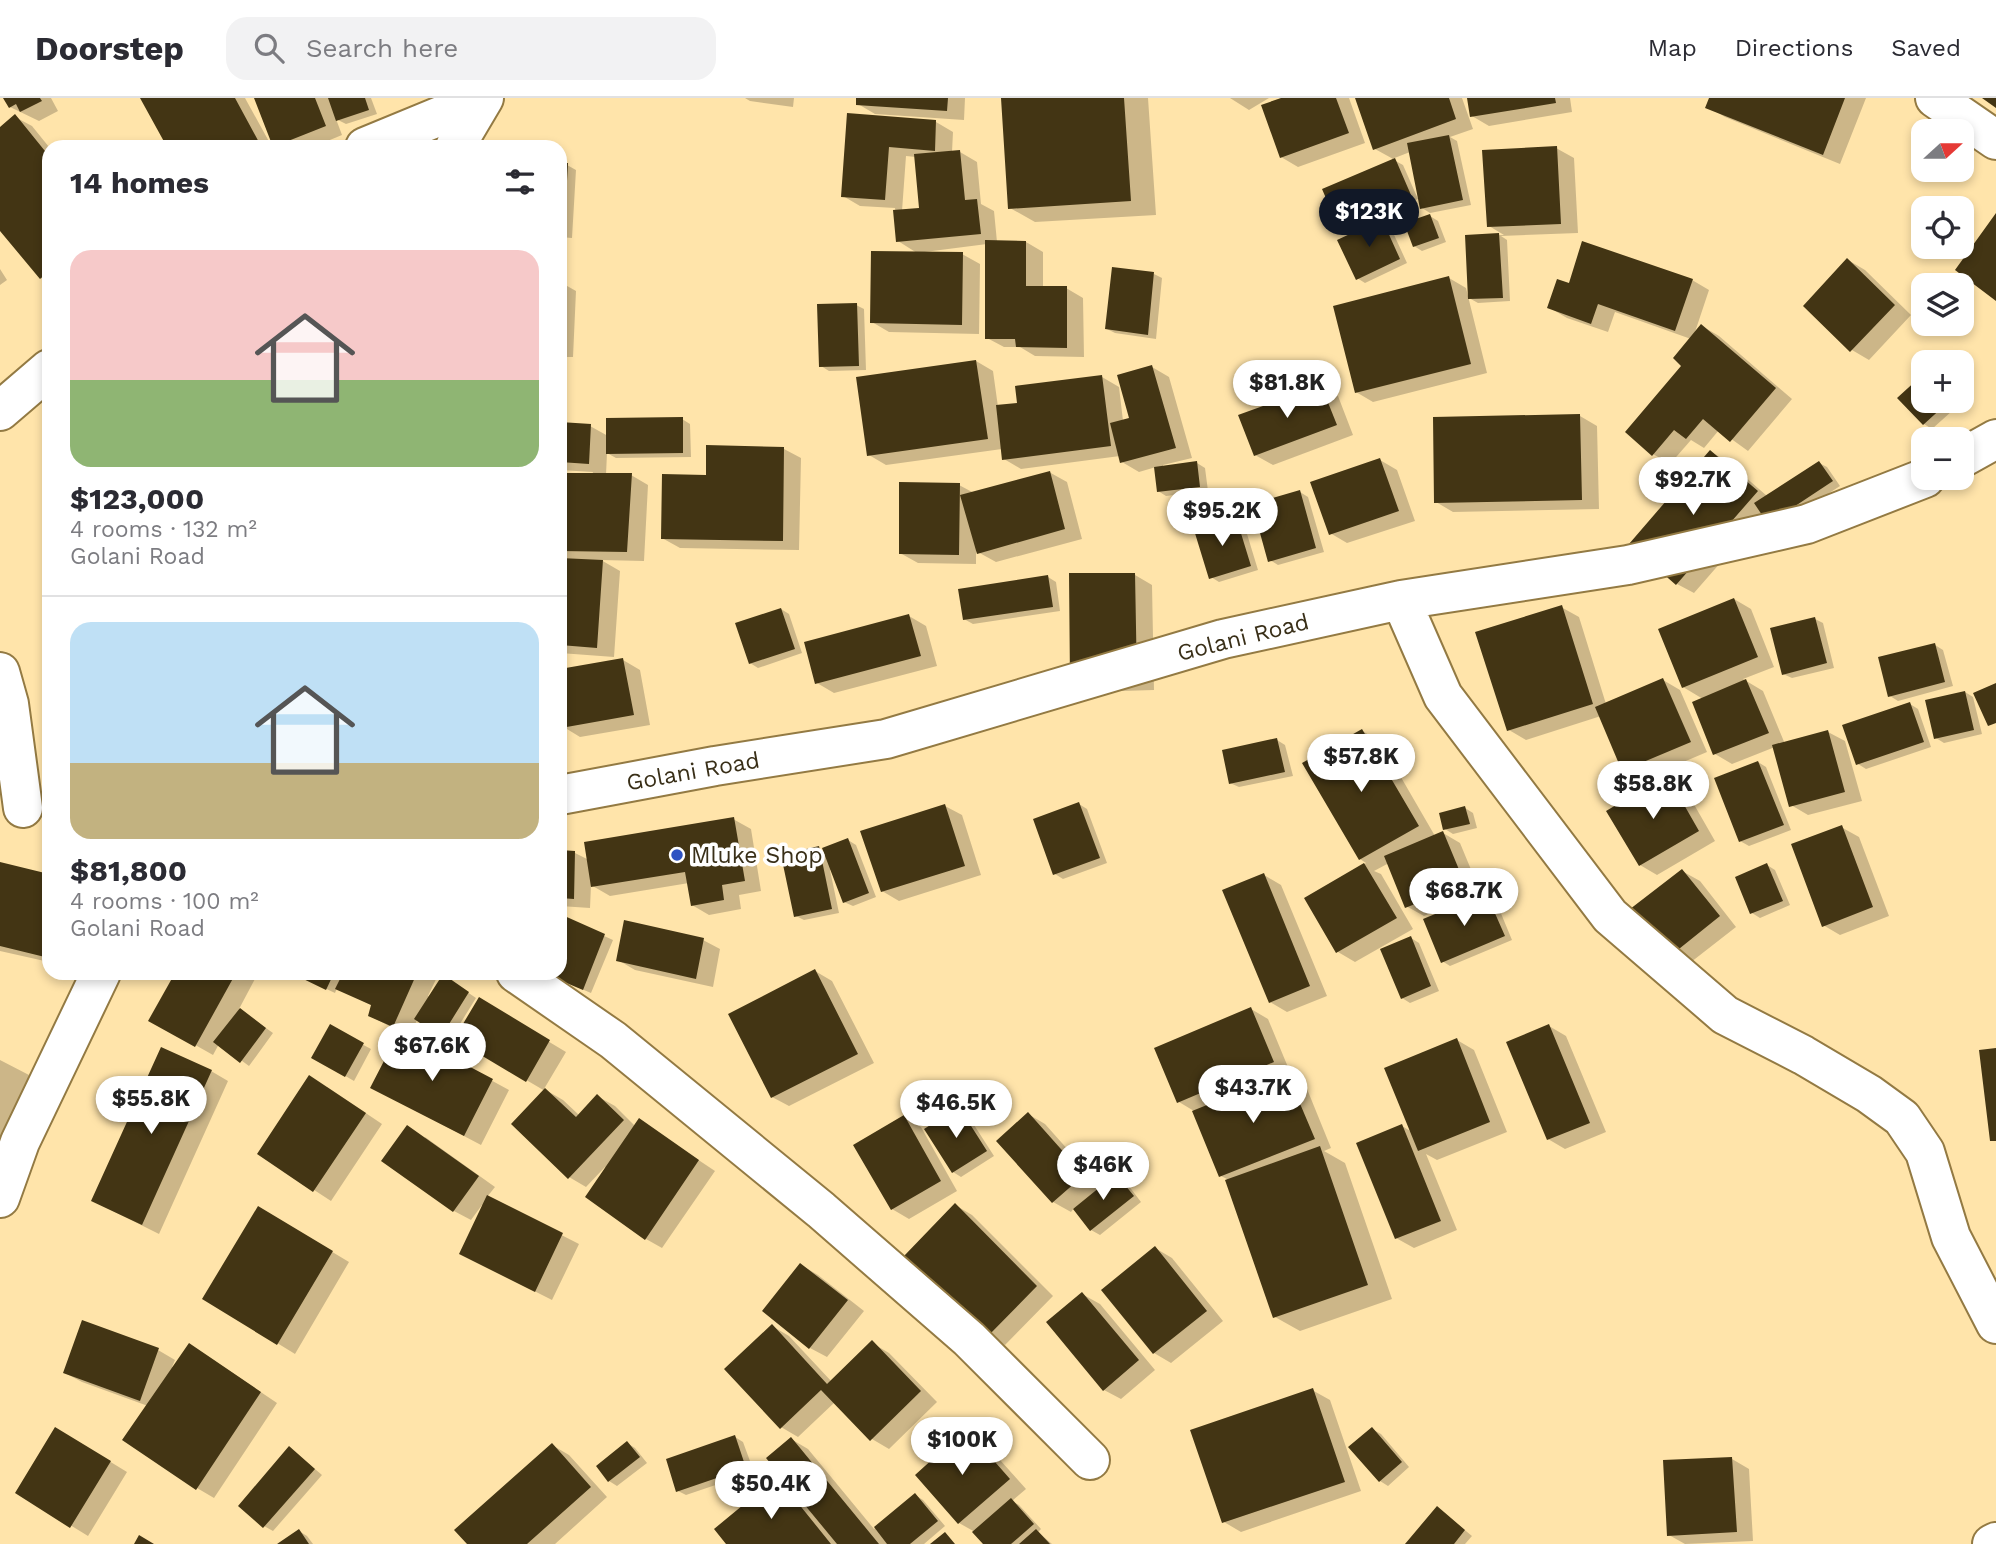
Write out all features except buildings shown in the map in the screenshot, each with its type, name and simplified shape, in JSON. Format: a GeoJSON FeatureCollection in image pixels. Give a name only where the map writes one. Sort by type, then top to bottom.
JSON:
{"type":"FeatureCollection","features":[{"type":"Feature","properties":{"kind":"street"},"geometry":{"type":"LineString","coordinates":[[382,140],[484,98]]}},
{"type":"Feature","properties":{"kind":"street"},"geometry":{"type":"LineString","coordinates":[[459,140],[484,98]]}},
{"type":"Feature","properties":{"kind":"street"},"geometry":{"type":"LineString","coordinates":[[1935,98],[1996,140]]}},
{"type":"Feature","properties":{"kind":"street"},"geometry":{"type":"LineString","coordinates":[[0,411],[42,375]]}},
{"type":"Feature","properties":{"kind":"street"},"geometry":{"type":"LineString","coordinates":[[1974,451],[1996,439]]}},
{"type":"Feature","properties":{"kind":"street","name":"Golani Road"},"geometry":{"type":"LineString","coordinates":[[567,794],[715,766],[886,739],[1223,639],[1401,600],[1628,565],[1794,527],[1911,483]]}},
{"type":"Feature","properties":{"kind":"street"},"geometry":{"type":"LineString","coordinates":[[1401,600],[1443,696],[1610,916],[1725,1015],[1803,1055],[1869,1094],[1902,1118],[1924,1152],[1951,1237],[1996,1324]]}},
{"type":"Feature","properties":{"kind":"street"},"geometry":{"type":"LineString","coordinates":[[0,672],[9,705],[24,808]]}},
{"type":"Feature","properties":{"kind":"street"},"geometry":{"type":"LineString","coordinates":[[0,1198],[20,1142],[98,980]]}},
{"type":"Feature","properties":{"kind":"street"},"geometry":{"type":"LineString","coordinates":[[526,980],[613,1040],[821,1210],[969,1339],[1090,1460]]}},
{"type":"Feature","properties":{"kind":"place","name":"Mluke Shop"},"geometry":{"type":"Point","coordinates":[677,855]}}]}
